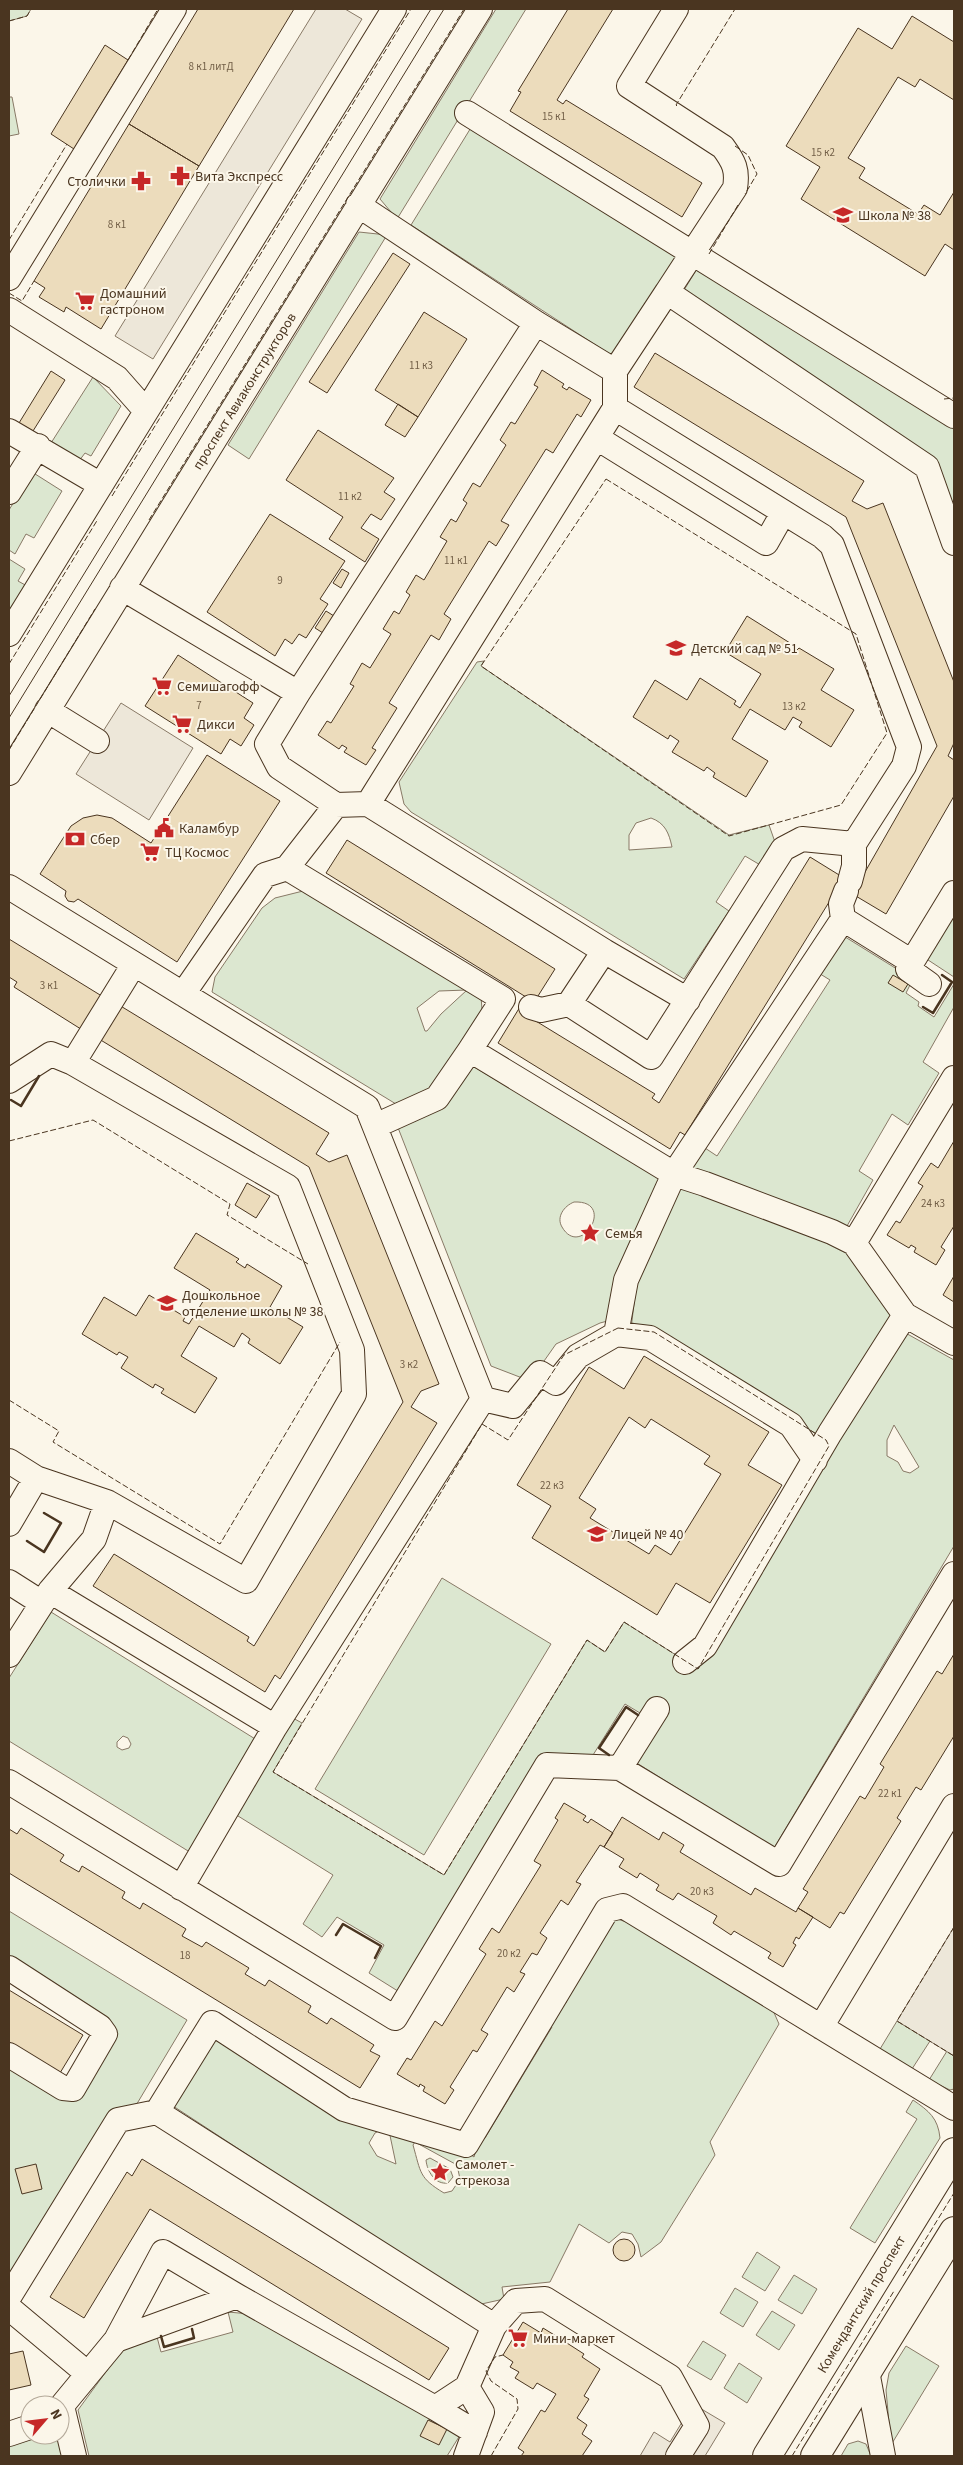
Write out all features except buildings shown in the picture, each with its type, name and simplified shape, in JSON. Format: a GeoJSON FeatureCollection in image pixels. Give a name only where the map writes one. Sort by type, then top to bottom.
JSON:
{"type":"FeatureCollection","features":[{"type":"Feature","properties":{"kind":"main road","name":"Комендантский проспект"},"geometry":{"type":"LineString","coordinates":[[767,2456],[954,2152]]}},
{"type":"Feature","properties":{"kind":"main road"},"geometry":{"type":"LineString","coordinates":[[815,2456],[954,2231]]}},
{"type":"Feature","properties":{"kind":"street"},"geometry":{"type":"LineString","coordinates":[[9,278],[174,9]]}},
{"type":"Feature","properties":{"kind":"street"},"geometry":{"type":"LineString","coordinates":[[9,634],[392,9]]}},
{"type":"Feature","properties":{"kind":"street","name":"проспект Авиаконструкторов"},"geometry":{"type":"LineString","coordinates":[[9,774],[480,9]]}},
{"type":"Feature","properties":{"kind":"street"},"geometry":{"type":"LineString","coordinates":[[368,804],[615,408],[615,371],[735,188],[738,173],[723,147],[629,86],[676,9]]}},
{"type":"Feature","properties":{"kind":"street"},"geometry":{"type":"LineString","coordinates":[[467,113],[954,416]]}},
{"type":"Feature","properties":{"kind":"street"},"geometry":{"type":"LineString","coordinates":[[358,205],[536,323],[615,371]]}},
{"type":"Feature","properties":{"kind":"street"},"geometry":{"type":"LineString","coordinates":[[667,292],[927,467],[954,543]]}},
{"type":"Feature","properties":{"kind":"street"},"geometry":{"type":"LineString","coordinates":[[9,310],[117,378],[146,411]]}},
{"type":"Feature","properties":{"kind":"street"},"geometry":{"type":"LineString","coordinates":[[536,323],[298,693],[268,744],[279,767],[336,805],[368,804],[604,951],[688,1000]]}},
{"type":"Feature","properties":{"kind":"street"},"geometry":{"type":"LineString","coordinates":[[615,408],[822,536],[832,545],[838,556],[909,747],[904,766],[854,844],[854,866],[841,904],[843,919],[674,1174],[626,1280],[616,1334]]}},
{"type":"Feature","properties":{"kind":"street"},"geometry":{"type":"LineString","coordinates":[[9,431],[38,446],[101,485]]}},
{"type":"Feature","properties":{"kind":"street"},"geometry":{"type":"LineString","coordinates":[[597,438],[766,543],[783,513]]}},
{"type":"Feature","properties":{"kind":"street"},"geometry":{"type":"LineString","coordinates":[[9,492],[38,446]]}},
{"type":"Feature","properties":{"kind":"street"},"geometry":{"type":"LineString","coordinates":[[122,588],[298,693]]}},
{"type":"Feature","properties":{"kind":"street"},"geometry":{"type":"LineString","coordinates":[[47,710],[97,741]]}},
{"type":"Feature","properties":{"kind":"street"},"geometry":{"type":"LineString","coordinates":[[183,994],[265,875],[287,868],[336,805]]}},
{"type":"Feature","properties":{"kind":"street"},"geometry":{"type":"LineString","coordinates":[[569,1004],[651,1057],[783,849],[802,839],[854,844]]}},
{"type":"Feature","properties":{"kind":"street"},"geometry":{"type":"LineString","coordinates":[[287,868],[519,1004],[542,1010],[569,1004],[604,951]]}},
{"type":"Feature","properties":{"kind":"street"},"geometry":{"type":"LineString","coordinates":[[9,887],[367,1107],[483,1399]]}},
{"type":"Feature","properties":{"kind":"street"},"geometry":{"type":"LineString","coordinates":[[929,984],[908,969],[954,893]]}},
{"type":"Feature","properties":{"kind":"street"},"geometry":{"type":"LineString","coordinates":[[843,919],[912,962]]}},
{"type":"Feature","properties":{"kind":"street"},"geometry":{"type":"LineString","coordinates":[[73,1063],[134,964]]}},
{"type":"Feature","properties":{"kind":"street"},"geometry":{"type":"LineString","coordinates":[[375,1126],[437,1098],[470,1050],[519,1004]]}},
{"type":"Feature","properties":{"kind":"street"},"geometry":{"type":"LineString","coordinates":[[470,1050],[674,1174],[706,1184],[843,1236],[854,1243],[905,1315],[954,1343]]}},
{"type":"Feature","properties":{"kind":"street"},"geometry":{"type":"LineString","coordinates":[[9,1081],[51,1054],[73,1063],[288,1187],[352,1350],[354,1394],[246,1581],[107,1502],[36,1478],[9,1461]]}},
{"type":"Feature","properties":{"kind":"street"},"geometry":{"type":"LineString","coordinates":[[854,1243],[954,1078]]}},
{"type":"Feature","properties":{"kind":"street"},"geometry":{"type":"LineString","coordinates":[[685,1662],[705,1646],[815,1460],[905,1315]]}},
{"type":"Feature","properties":{"kind":"street"},"geometry":{"type":"LineString","coordinates":[[483,1399],[512,1406],[540,1373],[556,1383],[578,1356],[616,1334],[650,1338],[791,1425],[815,1460]]}},
{"type":"Feature","properties":{"kind":"street"},"geometry":{"type":"LineString","coordinates":[[181,1888],[275,1727],[483,1399]]}},
{"type":"Feature","properties":{"kind":"street"},"geometry":{"type":"LineString","coordinates":[[9,1524],[36,1478]]}},
{"type":"Feature","properties":{"kind":"street"},"geometry":{"type":"LineString","coordinates":[[9,1655],[46,1597],[94,1539],[107,1502]]}},
{"type":"Feature","properties":{"kind":"street"},"geometry":{"type":"LineString","coordinates":[[9,1782],[395,2018],[548,1765],[620,1768],[780,1864],[954,1574]]}},
{"type":"Feature","properties":{"kind":"street"},"geometry":{"type":"LineString","coordinates":[[9,1582],[46,1597],[275,1727]]}},
{"type":"Feature","properties":{"kind":"street"},"geometry":{"type":"LineString","coordinates":[[620,1768],[657,1709]]}},
{"type":"Feature","properties":{"kind":"street"},"geometry":{"type":"LineString","coordinates":[[821,2027],[954,1806]]}},
{"type":"Feature","properties":{"kind":"street"},"geometry":{"type":"LineString","coordinates":[[157,2112],[212,2024],[344,2109],[466,2145],[607,1910],[624,1906],[954,2108]]}},
{"type":"Feature","properties":{"kind":"street"},"geometry":{"type":"LineString","coordinates":[[9,1968],[100,2027],[104,2034],[73,2089],[63,2088],[9,2055]]}},
{"type":"Feature","properties":{"kind":"street"},"geometry":{"type":"LineString","coordinates":[[9,2297],[118,2120],[157,2112],[494,2326]]}},
{"type":"Feature","properties":{"kind":"street"},"geometry":{"type":"LineString","coordinates":[[70,2396],[116,2340],[163,2252],[475,2432]]}},
{"type":"Feature","properties":{"kind":"street"},"geometry":{"type":"LineString","coordinates":[[116,2340],[237,2296]]}},
{"type":"Feature","properties":{"kind":"street"},"geometry":{"type":"LineString","coordinates":[[435,2408],[467,2387],[494,2326],[516,2300],[545,2299],[670,2378],[697,2426],[678,2456]]}},
{"type":"Feature","properties":{"kind":"street"},"geometry":{"type":"LineString","coordinates":[[9,2308],[88,2374]]}},
{"type":"Feature","properties":{"kind":"street"},"geometry":{"type":"LineString","coordinates":[[867,2370],[883,2456]]}},
{"type":"Feature","properties":{"kind":"street"},"geometry":{"type":"LineString","coordinates":[[466,2456],[482,2412],[467,2387]]}},
{"type":"Feature","properties":{"kind":"street"},"geometry":{"type":"LineString","coordinates":[[70,2441],[74,2456]]}},
{"type":"Feature","properties":{"kind":"green space"},"geometry":{"type":"Polygon","coordinates":[[[9,9],[31,9],[27,16],[9,21],[9,9]]]}},
{"type":"Feature","properties":{"kind":"green space"},"geometry":{"type":"Polygon","coordinates":[[[496,9],[526,9],[397,219],[380,199],[496,9]]]}},
{"type":"Feature","properties":{"kind":"green space"},"geometry":{"type":"Polygon","coordinates":[[[9,97],[12,97],[19,134],[9,136],[9,97]]]}},
{"type":"Feature","properties":{"kind":"green space"},"geometry":{"type":"Polygon","coordinates":[[[472,126],[682,254],[614,357],[411,225],[472,126]]]}},
{"type":"Feature","properties":{"kind":"green space"},"geometry":{"type":"Polygon","coordinates":[[[359,232],[387,235],[249,459],[228,445],[359,232]]]}},
{"type":"Feature","properties":{"kind":"green space"},"geometry":{"type":"Polygon","coordinates":[[[700,264],[954,424],[954,523],[935,469],[681,295],[700,264]]]}},
{"type":"Feature","properties":{"kind":"green space"},"geometry":{"type":"Polygon","coordinates":[[[93,377],[121,406],[91,456],[85,453],[79,461],[51,443],[93,377]]]}},
{"type":"Feature","properties":{"kind":"green space"},"geometry":{"type":"Polygon","coordinates":[[[32,472],[62,491],[34,538],[26,534],[15,554],[9,550],[9,510],[32,472]]]}},
{"type":"Feature","properties":{"kind":"green space"},"geometry":{"type":"Polygon","coordinates":[[[9,559],[25,569],[18,581],[27,586],[9,616],[9,559]]]}},
{"type":"Feature","properties":{"kind":"green space"},"geometry":{"type":"Polygon","coordinates":[[[484,661],[481,666],[729,835],[769,825],[776,845],[762,866],[745,856],[716,902],[729,911],[684,979],[411,812],[404,804],[399,782],[477,662],[484,661]],[[651,818],[636,823],[629,835],[629,850],[672,847],[666,829],[651,818]]]}},
{"type":"Feature","properties":{"kind":"green space"},"geometry":{"type":"Polygon","coordinates":[[[303,891],[481,996],[482,1010],[430,1091],[396,1104],[212,992],[215,977],[262,908],[275,898],[303,891]],[[467,990],[439,991],[417,1008],[425,1031],[467,990]]]}},
{"type":"Feature","properties":{"kind":"green space"},"geometry":{"type":"Polygon","coordinates":[[[954,905],[954,977],[922,956],[954,905]]]}},
{"type":"Feature","properties":{"kind":"green space"},"geometry":{"type":"Polygon","coordinates":[[[842,935],[913,979],[906,993],[919,1002],[918,1006],[934,1017],[954,984],[954,1007],[923,1062],[939,1073],[908,1125],[892,1114],[859,1171],[873,1180],[847,1226],[840,1226],[688,1168],[702,1146],[717,1156],[830,980],[817,972],[842,935]]]}},
{"type":"Feature","properties":{"kind":"green space"},"geometry":{"type":"Polygon","coordinates":[[[469,1064],[667,1181],[615,1319],[600,1323],[556,1344],[530,1381],[491,1366],[395,1120],[469,1064]],[[574,1202],[562,1212],[560,1223],[570,1235],[578,1237],[591,1226],[594,1218],[593,1210],[587,1204],[574,1202]]]}},
{"type":"Feature","properties":{"kind":"green space"},"geometry":{"type":"Polygon","coordinates":[[[678,1186],[850,1250],[894,1312],[816,1434],[655,1332],[631,1329],[636,1287],[678,1186]]]}},
{"type":"Feature","properties":{"kind":"green space"},"geometry":{"type":"Polygon","coordinates":[[[902,1331],[954,1360],[954,1546],[774,1848],[627,1757],[650,1719],[625,1704],[588,1763],[558,1762],[401,1993],[369,1973],[384,1945],[337,1917],[322,1937],[303,1924],[333,1875],[230,1811],[291,1717],[302,1723],[273,1772],[444,1875],[587,1640],[605,1652],[624,1622],[698,1669],[840,1428],[902,1331]],[[894,1425],[887,1440],[887,1456],[898,1462],[903,1471],[910,1473],[919,1467],[894,1425]]]}},
{"type":"Feature","properties":{"kind":"green space"},"geometry":{"type":"Polygon","coordinates":[[[442,1578],[551,1644],[424,1855],[315,1789],[442,1578]]]}},
{"type":"Feature","properties":{"kind":"green space"},"geometry":{"type":"Polygon","coordinates":[[[51,1612],[260,1742],[193,1854],[9,1741],[9,1678],[51,1612]],[[123,1736],[117,1742],[117,1747],[122,1750],[129,1748],[131,1744],[128,1738],[123,1736]]]}},
{"type":"Feature","properties":{"kind":"green space"},"geometry":{"type":"Polygon","coordinates":[[[9,1911],[187,2020],[135,2107],[9,2283],[9,2069],[14,2067],[62,2092],[107,2036],[9,1964],[9,1911]]]}},
{"type":"Feature","properties":{"kind":"green space"},"geometry":{"type":"Polygon","coordinates":[[[617,1919],[633,1924],[772,2008],[779,2024],[710,2142],[715,2155],[661,2242],[641,2257],[638,2244],[632,2234],[622,2232],[609,2243],[579,2224],[550,2282],[502,2287],[504,2299],[477,2305],[170,2104],[215,2032],[343,2111],[460,2147],[474,2157],[480,2135],[485,2138],[552,2027],[547,2023],[561,2001],[566,2003],[567,1989],[608,1922],[617,1919]],[[388,2126],[375,2133],[369,2143],[377,2156],[396,2164],[388,2126]],[[415,2142],[413,2145],[425,2179],[444,2193],[452,2191],[460,2179],[457,2165],[415,2142]]]}},
{"type":"Feature","properties":{"kind":"green space"},"geometry":{"type":"Polygon","coordinates":[[[897,2021],[930,2041],[912,2069],[880,2049],[897,2021]]]}},
{"type":"Feature","properties":{"kind":"green space"},"geometry":{"type":"Polygon","coordinates":[[[947,2051],[954,2056],[954,2089],[950,2090],[929,2080],[947,2051]]]}},
{"type":"Feature","properties":{"kind":"green space"},"geometry":{"type":"Polygon","coordinates":[[[913,2100],[935,2120],[940,2138],[875,2243],[850,2228],[917,2119],[906,2112],[913,2100]]]}},
{"type":"Feature","properties":{"kind":"green space"},"geometry":{"type":"Polygon","coordinates":[[[430,2158],[450,2169],[453,2177],[448,2183],[439,2182],[433,2176],[428,2169],[426,2160],[430,2158]]]}},
{"type":"Feature","properties":{"kind":"green space"},"geometry":{"type":"Polygon","coordinates":[[[757,2252],[780,2267],[765,2291],[742,2277],[757,2252]]]}},
{"type":"Feature","properties":{"kind":"green space"},"geometry":{"type":"Polygon","coordinates":[[[794,2275],[817,2289],[802,2314],[778,2300],[794,2275]]]}},
{"type":"Feature","properties":{"kind":"green space"},"geometry":{"type":"Polygon","coordinates":[[[735,2288],[758,2302],[743,2327],[720,2313],[735,2288]]]}},
{"type":"Feature","properties":{"kind":"green space"},"geometry":{"type":"Polygon","coordinates":[[[772,2311],[795,2325],[779,2350],[756,2335],[772,2311]]]}},
{"type":"Feature","properties":{"kind":"green space"},"geometry":{"type":"Polygon","coordinates":[[[228,2312],[250,2314],[462,2432],[447,2456],[89,2456],[78,2410],[119,2354],[130,2345],[157,2337],[161,2352],[233,2332],[228,2312]]]}},
{"type":"Feature","properties":{"kind":"green space"},"geometry":{"type":"Polygon","coordinates":[[[703,2341],[726,2355],[711,2380],[687,2366],[703,2341]]]}},
{"type":"Feature","properties":{"kind":"green space"},"geometry":{"type":"Polygon","coordinates":[[[906,2346],[939,2366],[891,2445],[886,2390],[889,2373],[906,2346]]]}},
{"type":"Feature","properties":{"kind":"green space"},"geometry":{"type":"Polygon","coordinates":[[[739,2363],[762,2378],[747,2403],[724,2388],[739,2363]]]}},
{"type":"Feature","properties":{"kind":"green space"},"geometry":{"type":"Polygon","coordinates":[[[20,2438],[20,2445],[63,2445],[66,2456],[9,2456],[9,2442],[20,2438]]]}},
{"type":"Feature","properties":{"kind":"green space"},"geometry":{"type":"Polygon","coordinates":[[[858,2441],[866,2444],[871,2456],[841,2456],[848,2444],[858,2441]]]}},
{"type":"Feature","properties":{"kind":"shaded area"},"geometry":{"type":"Polygon","coordinates":[[[316,9],[345,9],[362,19],[153,359],[115,336],[316,9]]]}},
{"type":"Feature","properties":{"kind":"shaded area"},"geometry":{"type":"Polygon","coordinates":[[[121,703],[193,748],[149,820],[76,774],[121,703]]]}},
{"type":"Feature","properties":{"kind":"shaded area"},"geometry":{"type":"Polygon","coordinates":[[[954,1927],[954,2056],[897,2021],[954,1927]]]}},
{"type":"Feature","properties":{"kind":"shaded area"},"geometry":{"type":"Polygon","coordinates":[[[693,2404],[725,2423],[705,2456],[640,2456],[654,2432],[670,2442],[693,2404]]]}},
{"type":"Feature","properties":{"kind":"tram line"},"geometry":{"type":"LineString","coordinates":[[9,696],[431,9]]}},
{"type":"Feature","properties":{"kind":"tram line"},"geometry":{"type":"LineString","coordinates":[[9,718],[444,9]]}},
{"type":"Feature","properties":{"kind":"fence"},"geometry":{"type":"LineString","coordinates":[[9,21],[27,16],[31,9]]}},
{"type":"Feature","properties":{"kind":"fence"},"geometry":{"type":"LineString","coordinates":[[128,60],[158,9]]}},
{"type":"Feature","properties":{"kind":"fence"},"geometry":{"type":"LineString","coordinates":[[112,496],[411,9]]}},
{"type":"Feature","properties":{"kind":"fence"},"geometry":{"type":"LineString","coordinates":[[149,520],[464,9]]}},
{"type":"Feature","properties":{"kind":"fence"},"geometry":{"type":"LineString","coordinates":[[677,106],[735,9]]}},
{"type":"Feature","properties":{"kind":"fence"},"geometry":{"type":"LineString","coordinates":[[9,240],[67,144]]}},
{"type":"Feature","properties":{"kind":"fence"},"geometry":{"type":"LineString","coordinates":[[735,146],[748,155],[757,174],[745,194]]}},
{"type":"Feature","properties":{"kind":"fence"},"geometry":{"type":"LineString","coordinates":[[709,254],[738,205]]}},
{"type":"Feature","properties":{"kind":"fence"},"geometry":{"type":"LineString","coordinates":[[9,293],[22,301],[34,281]]}},
{"type":"Feature","properties":{"kind":"fence"},"geometry":{"type":"LineString","coordinates":[[944,399],[954,398]]}},
{"type":"Feature","properties":{"kind":"fence"},"geometry":{"type":"LineString","coordinates":[[606,479],[856,634],[887,733],[841,805],[729,836],[481,666],[606,479]]}},
{"type":"Feature","properties":{"kind":"fence"},"geometry":{"type":"LineString","coordinates":[[9,664],[98,519]]}},
{"type":"Feature","properties":{"kind":"fence"},"geometry":{"type":"LineString","coordinates":[[9,750],[95,609]]}},
{"type":"Feature","properties":{"kind":"fence"},"geometry":{"type":"LineString","coordinates":[[9,1141],[93,1120],[230,1204],[227,1215],[308,1264]]}},
{"type":"Feature","properties":{"kind":"fence"},"geometry":{"type":"LineString","coordinates":[[618,1328],[654,1332],[826,1440],[829,1446],[698,1669],[624,1622],[605,1652],[587,1640],[444,1875],[273,1772],[482,1424],[508,1440],[564,1355],[618,1328]]}},
{"type":"Feature","properties":{"kind":"fence"},"geometry":{"type":"LineString","coordinates":[[9,1400],[59,1431],[53,1442],[220,1544],[340,1342]]}},
{"type":"Feature","properties":{"kind":"fence"},"geometry":{"type":"LineString","coordinates":[[954,1927],[897,2021],[954,2056]]}},
{"type":"Feature","properties":{"kind":"fence"},"geometry":{"type":"LineString","coordinates":[[903,2276],[954,2193]]}},
{"type":"Feature","properties":{"kind":"fence"},"geometry":{"type":"LineString","coordinates":[[792,2456],[894,2291]]}},
{"type":"Feature","properties":{"kind":"fence"},"geometry":{"type":"LineString","coordinates":[[491,2456],[518,2409],[517,2399],[491,2381],[486,2371],[495,2357],[503,2355]]}},
{"type":"Feature","properties":{"kind":"wall"},"geometry":{"type":"LineString","coordinates":[[923,1007],[933,1013],[952,982],[942,975]]}},
{"type":"Feature","properties":{"kind":"wall"},"geometry":{"type":"LineString","coordinates":[[11,1100],[21,1106],[39,1076]]}},
{"type":"Feature","properties":{"kind":"wall"},"geometry":{"type":"LineString","coordinates":[[27,1541],[44,1552],[61,1523],[44,1513]]}},
{"type":"Feature","properties":{"kind":"wall"},"geometry":{"type":"LineString","coordinates":[[609,1755],[599,1748],[626,1707],[638,1715]]}},
{"type":"Feature","properties":{"kind":"wall"},"geometry":{"type":"LineString","coordinates":[[336,1935],[343,1924],[381,1946],[375,1958]]}},
{"type":"Feature","properties":{"kind":"wall"},"geometry":{"type":"LineString","coordinates":[[161,2336],[164,2347],[194,2338],[192,2329]]}},
{"type":"Feature","properties":{"kind":"place","name":"Вита Экспресс"},"geometry":{"type":"Point","coordinates":[180,176]}},
{"type":"Feature","properties":{"kind":"place","name":"Столички"},"geometry":{"type":"Point","coordinates":[141,181]}},
{"type":"Feature","properties":{"kind":"place","name":"Школа № 38"},"geometry":{"type":"Point","coordinates":[843,215]}},
{"type":"Feature","properties":{"kind":"place","name":"Домашний гастроном"},"geometry":{"type":"Point","coordinates":[85,301]}},
{"type":"Feature","properties":{"kind":"place","name":"Детский сад № 51"},"geometry":{"type":"Point","coordinates":[676,648]}},
{"type":"Feature","properties":{"kind":"place","name":"Семишагофф"},"geometry":{"type":"Point","coordinates":[162,686]}},
{"type":"Feature","properties":{"kind":"place","name":"Дикси"},"geometry":{"type":"Point","coordinates":[182,724]}},
{"type":"Feature","properties":{"kind":"place","name":"Каламбур"},"geometry":{"type":"Point","coordinates":[164,828]}},
{"type":"Feature","properties":{"kind":"place","name":"Сбер"},"geometry":{"type":"Point","coordinates":[75,839]}},
{"type":"Feature","properties":{"kind":"place","name":"ТЦ Космос"},"geometry":{"type":"Point","coordinates":[150,852]}},
{"type":"Feature","properties":{"kind":"place","name":"Семья"},"geometry":{"type":"Point","coordinates":[590,1233]}},
{"type":"Feature","properties":{"kind":"place","name":"Дошкольное отделение школы № 38"},"geometry":{"type":"Point","coordinates":[167,1303]}},
{"type":"Feature","properties":{"kind":"place","name":"Лицей № 40"},"geometry":{"type":"Point","coordinates":[597,1534]}},
{"type":"Feature","properties":{"kind":"place","name":"Самолет - стрекоза"},"geometry":{"type":"Point","coordinates":[440,2172]}},
{"type":"Feature","properties":{"kind":"place","name":"Мини-маркет"},"geometry":{"type":"Point","coordinates":[518,2338]}}]}
